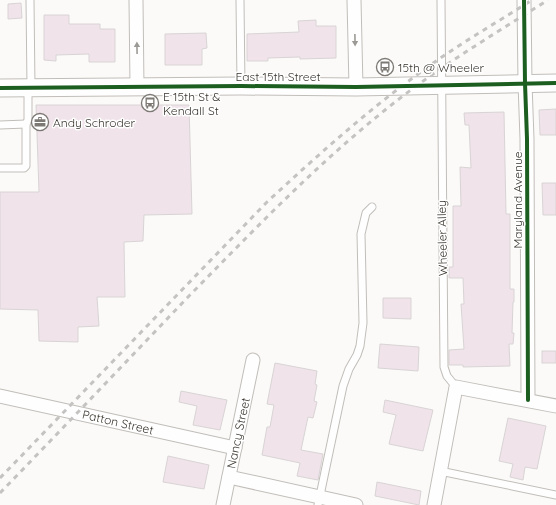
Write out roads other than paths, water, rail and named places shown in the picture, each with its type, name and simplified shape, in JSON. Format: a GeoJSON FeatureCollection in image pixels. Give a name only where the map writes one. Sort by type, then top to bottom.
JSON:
{"type":"FeatureCollection","features":[{"type":"Feature","properties":{"kind":"street"},"geometry":{"type":"LineString","coordinates":[[136,0],[137,87]]}},
{"type":"Feature","properties":{"kind":"street"},"geometry":{"type":"LineString","coordinates":[[354,0],[356,87]]}},
{"type":"Feature","properties":{"kind":"street","name":"Maryland Avenue"},"geometry":{"type":"LineString","coordinates":[[524,0],[527,139],[528,400]]}},
{"type":"Feature","properties":{"kind":"street","name":"East 15th Street"},"geometry":{"type":"LineString","coordinates":[[0,88],[241,86],[356,87],[556,83]]}},
{"type":"Feature","properties":{"kind":"street","name":"Nancy Street"},"geometry":{"type":"LineString","coordinates":[[223,505],[253,360]]}},
{"type":"Feature","properties":{"kind":"street"},"geometry":{"type":"LineString","coordinates":[[434,505],[456,386],[556,406]]}},
{"type":"Feature","properties":{"kind":"street","name":"Patton Street"},"geometry":{"type":"LineString","coordinates":[[0,396],[235,448]]}},
{"type":"Feature","properties":{"kind":"street"},"geometry":{"type":"LineString","coordinates":[[229,477],[319,501],[356,505]]}},
{"type":"Feature","properties":{"kind":"lane"},"geometry":{"type":"LineString","coordinates":[[0,168],[24,168],[26,166],[30,0]]}},
{"type":"Feature","properties":{"kind":"lane"},"geometry":{"type":"LineString","coordinates":[[240,0],[241,86]]}},
{"type":"Feature","properties":{"kind":"lane","name":"Wheeler Alley"},"geometry":{"type":"LineString","coordinates":[[440,0],[444,367],[447,376],[456,386]]}},
{"type":"Feature","properties":{"kind":"lane"},"geometry":{"type":"LineString","coordinates":[[0,125],[26,124]]}},
{"type":"Feature","properties":{"kind":"lane"},"geometry":{"type":"LineString","coordinates":[[319,501],[343,386],[360,346],[363,323],[361,234],[366,213],[372,207]]}},
{"type":"Feature","properties":{"kind":"lane"},"geometry":{"type":"LineString","coordinates":[[440,471],[556,495]]}},
{"type":"Feature","properties":{"kind":"railway"},"geometry":{"type":"LineString","coordinates":[[0,478],[267,202],[305,167],[404,84],[451,51],[532,0]]}},
{"type":"Feature","properties":{"kind":"railway"},"geometry":{"type":"LineString","coordinates":[[0,493],[211,273],[281,203],[329,158],[399,99],[462,54],[548,0]]}},
{"type":"Feature","properties":{"kind":"place","name":"15th @ Wheeler"},"geometry":{"type":"Point","coordinates":[385,67]}},
{"type":"Feature","properties":{"kind":"place","name":"E 15th St & Kendall St"},"geometry":{"type":"Point","coordinates":[150,103]}},
{"type":"Feature","properties":{"kind":"place","name":"Andy Schroder"},"geometry":{"type":"Point","coordinates":[40,122]}}]}
